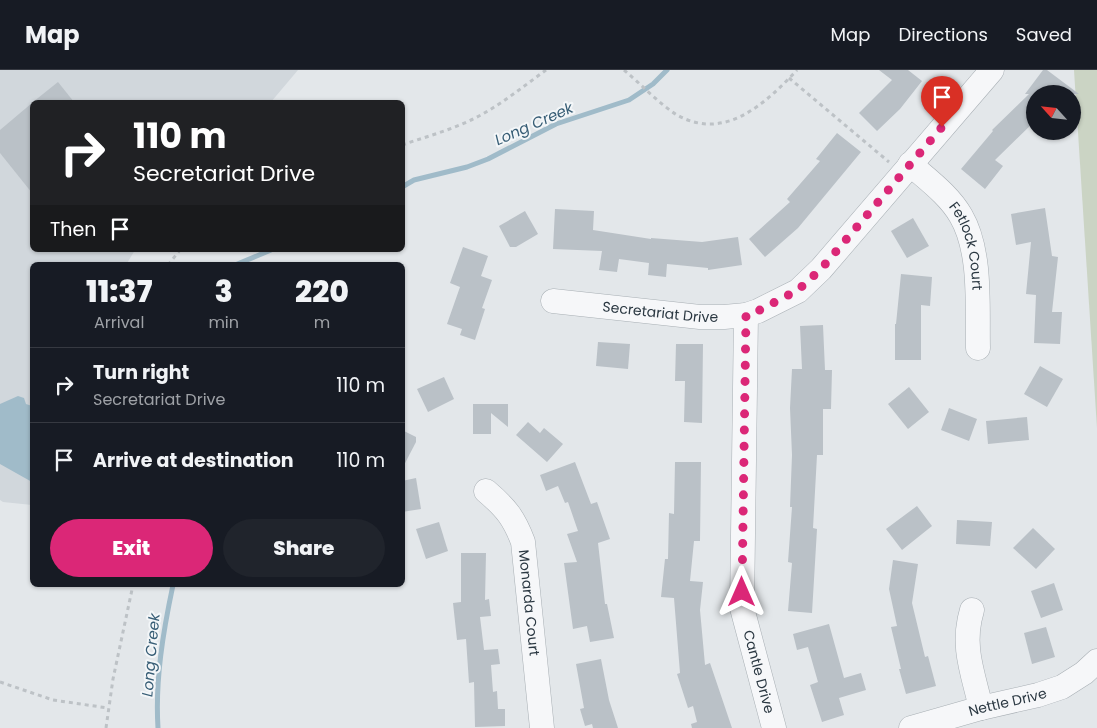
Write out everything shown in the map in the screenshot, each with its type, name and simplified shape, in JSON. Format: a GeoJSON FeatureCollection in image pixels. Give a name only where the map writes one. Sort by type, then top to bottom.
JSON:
{"type":"FeatureCollection","features":[{"type":"Feature","properties":{"kind":"street","name":"Secretariat Drive"},"geometry":{"type":"LineString","coordinates":[[553,301],[575,305],[724,318],[758,311],[798,290],[821,269],[900,163],[992,70]]}},
{"type":"Feature","properties":{"kind":"street","name":"Fetlock Court"},"geometry":{"type":"LineString","coordinates":[[900,163],[951,202],[968,230],[975,271],[978,348]]}},
{"type":"Feature","properties":{"kind":"street","name":"Cantle Drive"},"geometry":{"type":"LineString","coordinates":[[746,315],[742,608],[774,728]]}},
{"type":"Feature","properties":{"kind":"street","name":"Monarda Court"},"geometry":{"type":"LineString","coordinates":[[486,492],[503,505],[512,517],[523,542],[542,728]]}},
{"type":"Feature","properties":{"kind":"street"},"geometry":{"type":"LineString","coordinates":[[972,610],[967,627],[967,642],[981,708]]}},
{"type":"Feature","properties":{"kind":"street","name":"Nettle Drive"},"geometry":{"type":"LineString","coordinates":[[912,728],[1062,687],[1084,673],[1097,661]]}},
{"type":"Feature","properties":{"kind":"path"},"geometry":{"type":"LineString","coordinates":[[405,144],[478,117],[545,70]]}},
{"type":"Feature","properties":{"kind":"path"},"geometry":{"type":"LineString","coordinates":[[624,70],[676,114],[696,122],[714,125],[722,124],[746,114],[797,70]]}},
{"type":"Feature","properties":{"kind":"path"},"geometry":{"type":"LineString","coordinates":[[789,78],[900,163]]}},
{"type":"Feature","properties":{"kind":"path"},"geometry":{"type":"LineString","coordinates":[[170,262],[178,252]]}},
{"type":"Feature","properties":{"kind":"path"},"geometry":{"type":"LineString","coordinates":[[106,728],[113,679],[133,587]]}},
{"type":"Feature","properties":{"kind":"path"},"geometry":{"type":"LineString","coordinates":[[0,682],[53,700],[108,708]]}},
{"type":"Feature","properties":{"kind":"shaded area"},"geometry":{"type":"Polygon","coordinates":[[[0,70],[298,70],[273,100],[30,100],[30,252],[134,252],[128,262],[30,262],[30,505],[3,502],[0,500],[0,70]]]}},
{"type":"Feature","properties":{"kind":"green space"},"geometry":{"type":"Polygon","coordinates":[[[1074,70],[1097,70],[1097,428],[1078,140],[1081,140],[1081,85],[1075,85],[1074,70]]]}},
{"type":"Feature","properties":{"kind":"water"},"geometry":{"type":"Polygon","coordinates":[[[18,396],[24,398],[26,404],[30,405],[30,481],[0,464],[0,404],[18,396]]]}},
{"type":"Feature","properties":{"kind":"building"},"geometry":{"type":"Polygon","coordinates":[[[879,70],[908,70],[922,81],[900,109],[877,131],[859,113],[892,80],[879,70]]]}},
{"type":"Feature","properties":{"kind":"building"},"geometry":{"type":"Polygon","coordinates":[[[1043,70],[1047,70],[1067,85],[1032,85],[1043,70]]]}},
{"type":"Feature","properties":{"kind":"building"},"geometry":{"type":"Polygon","coordinates":[[[58,82],[72,100],[36,100],[58,82]]]}},
{"type":"Feature","properties":{"kind":"building"},"geometry":{"type":"Polygon","coordinates":[[[1026,97],[1026,130],[995,160],[1003,166],[985,189],[961,169],[992,130],[1026,97]]]}},
{"type":"Feature","properties":{"kind":"building"},"geometry":{"type":"Polygon","coordinates":[[[30,105],[30,190],[0,153],[0,130],[30,105]]]}},
{"type":"Feature","properties":{"kind":"building"},"geometry":{"type":"Polygon","coordinates":[[[837,133],[861,152],[798,228],[765,257],[749,239],[790,202],[787,199],[820,161],[816,159],[837,133]]]}},
{"type":"Feature","properties":{"kind":"building"},"geometry":{"type":"Polygon","coordinates":[[[1045,208],[1052,256],[1058,257],[1052,312],[1062,312],[1060,344],[1034,343],[1036,295],[1026,294],[1031,242],[1016,245],[1011,214],[1045,208]]]}},
{"type":"Feature","properties":{"kind":"building"},"geometry":{"type":"Polygon","coordinates":[[[555,209],[594,211],[593,230],[651,239],[702,242],[738,237],[742,265],[708,270],[708,268],[667,264],[666,277],[648,275],[649,263],[619,259],[617,272],[599,270],[602,251],[553,249],[555,209]]]}},
{"type":"Feature","properties":{"kind":"building"},"geometry":{"type":"Polygon","coordinates":[[[525,211],[538,234],[516,247],[510,247],[499,226],[525,211]]]}},
{"type":"Feature","properties":{"kind":"building"},"geometry":{"type":"Polygon","coordinates":[[[913,218],[929,246],[907,258],[891,231],[913,218]]]}},
{"type":"Feature","properties":{"kind":"building"},"geometry":{"type":"Polygon","coordinates":[[[463,247],[488,256],[481,276],[492,280],[482,308],[485,309],[475,340],[460,335],[462,329],[447,324],[460,287],[450,283],[463,247]]]}},
{"type":"Feature","properties":{"kind":"building"},"geometry":{"type":"Polygon","coordinates":[[[901,274],[932,277],[930,306],[921,305],[921,360],[895,360],[895,324],[901,274]]]}},
{"type":"Feature","properties":{"kind":"building"},"geometry":{"type":"Polygon","coordinates":[[[823,325],[825,370],[832,370],[831,409],[823,409],[823,455],[817,455],[813,528],[817,529],[812,613],[788,611],[792,563],[788,562],[792,507],[790,507],[792,455],[790,408],[792,369],[802,369],[800,326],[823,325]]]}},
{"type":"Feature","properties":{"kind":"building"},"geometry":{"type":"Polygon","coordinates":[[[598,342],[630,344],[628,369],[596,366],[598,342]]]}},
{"type":"Feature","properties":{"kind":"building"},"geometry":{"type":"Polygon","coordinates":[[[676,344],[703,344],[702,423],[684,422],[685,381],[675,381],[676,344]]]}},
{"type":"Feature","properties":{"kind":"building"},"geometry":{"type":"Polygon","coordinates":[[[1040,366],[1063,379],[1047,407],[1024,394],[1040,366]]]}},
{"type":"Feature","properties":{"kind":"building"},"geometry":{"type":"Polygon","coordinates":[[[444,377],[454,399],[428,412],[417,389],[444,377]]]}},
{"type":"Feature","properties":{"kind":"building"},"geometry":{"type":"Polygon","coordinates":[[[909,387],[929,412],[908,429],[888,404],[909,387]]]}},
{"type":"Feature","properties":{"kind":"building"},"geometry":{"type":"Polygon","coordinates":[[[473,404],[508,404],[508,427],[491,413],[491,434],[473,434],[473,404]]]}},
{"type":"Feature","properties":{"kind":"building"},"geometry":{"type":"Polygon","coordinates":[[[949,408],[977,419],[969,441],[941,430],[949,408]]]}},
{"type":"Feature","properties":{"kind":"building"},"geometry":{"type":"Polygon","coordinates":[[[1027,417],[1029,440],[988,444],[986,421],[1027,417]]]}},
{"type":"Feature","properties":{"kind":"building"},"geometry":{"type":"Polygon","coordinates":[[[528,422],[540,433],[544,428],[563,444],[547,462],[516,435],[528,422]]]}},
{"type":"Feature","properties":{"kind":"building"},"geometry":{"type":"Polygon","coordinates":[[[405,432],[416,437],[416,442],[405,463],[405,432]]]}},
{"type":"Feature","properties":{"kind":"building"},"geometry":{"type":"Polygon","coordinates":[[[575,462],[591,504],[597,502],[610,539],[598,543],[605,604],[607,604],[614,638],[590,642],[587,626],[573,629],[564,563],[577,562],[567,534],[578,531],[568,502],[565,503],[558,486],[546,491],[540,475],[575,462]]]}},
{"type":"Feature","properties":{"kind":"building"},"geometry":{"type":"Polygon","coordinates":[[[675,462],[701,462],[700,541],[694,541],[690,581],[703,582],[700,610],[705,665],[710,663],[732,728],[692,728],[691,724],[697,722],[693,706],[688,708],[677,674],[680,673],[674,598],[661,597],[665,559],[668,559],[669,513],[674,514],[675,462]]]}},
{"type":"Feature","properties":{"kind":"building"},"geometry":{"type":"Polygon","coordinates":[[[416,478],[421,509],[405,512],[405,480],[416,478]]]}},
{"type":"Feature","properties":{"kind":"building"},"geometry":{"type":"Polygon","coordinates":[[[917,506],[932,526],[902,550],[886,529],[917,506]]]}},
{"type":"Feature","properties":{"kind":"building"},"geometry":{"type":"Polygon","coordinates":[[[957,520],[992,522],[990,546],[956,544],[957,520]]]}},
{"type":"Feature","properties":{"kind":"building"},"geometry":{"type":"Polygon","coordinates":[[[439,522],[448,551],[426,559],[416,529],[439,522]]]}},
{"type":"Feature","properties":{"kind":"building"},"geometry":{"type":"Polygon","coordinates":[[[1033,528],[1055,549],[1036,569],[1013,548],[1033,528]]]}},
{"type":"Feature","properties":{"kind":"building"},"geometry":{"type":"Polygon","coordinates":[[[461,553],[486,553],[485,600],[489,599],[491,616],[480,617],[484,650],[498,649],[500,664],[491,665],[493,692],[497,691],[498,709],[505,709],[505,726],[475,727],[474,682],[469,683],[466,639],[457,640],[453,603],[461,602],[461,553]]]}},
{"type":"Feature","properties":{"kind":"building"},"geometry":{"type":"Polygon","coordinates":[[[893,560],[918,564],[912,603],[925,657],[928,656],[936,686],[906,694],[891,627],[897,626],[889,589],[893,560]]]}},
{"type":"Feature","properties":{"kind":"building"},"geometry":{"type":"Polygon","coordinates":[[[1054,583],[1063,610],[1041,618],[1031,591],[1054,583]]]}},
{"type":"Feature","properties":{"kind":"building"},"geometry":{"type":"Polygon","coordinates":[[[829,624],[844,678],[861,673],[866,690],[839,698],[844,715],[822,722],[810,685],[818,682],[808,647],[797,650],[793,634],[829,624]]]}},
{"type":"Feature","properties":{"kind":"building"},"geometry":{"type":"Polygon","coordinates":[[[1046,627],[1055,657],[1032,664],[1024,633],[1046,627]]]}},
{"type":"Feature","properties":{"kind":"building"},"geometry":{"type":"Polygon","coordinates":[[[601,659],[609,700],[618,728],[593,728],[592,724],[585,726],[580,709],[584,708],[576,664],[601,659]]]}},
{"type":"Feature","properties":{"kind":"waterway","name":"Long Creek"},"geometry":{"type":"LineString","coordinates":[[405,185],[414,180],[467,167],[488,159],[556,124],[629,100],[653,84],[667,70]]}},
{"type":"Feature","properties":{"kind":"waterway","name":"Long Creek"},"geometry":{"type":"LineString","coordinates":[[242,262],[266,252]]}},
{"type":"Feature","properties":{"kind":"waterway","name":"Long Creek"},"geometry":{"type":"LineString","coordinates":[[158,728],[157,710],[161,656],[173,587]]}},
{"type":"Feature","properties":{"kind":"route"},"geometry":{"type":"LineString","coordinates":[[742,592],[746,315],[758,311],[798,290],[821,269],[942,127]]}}]}
